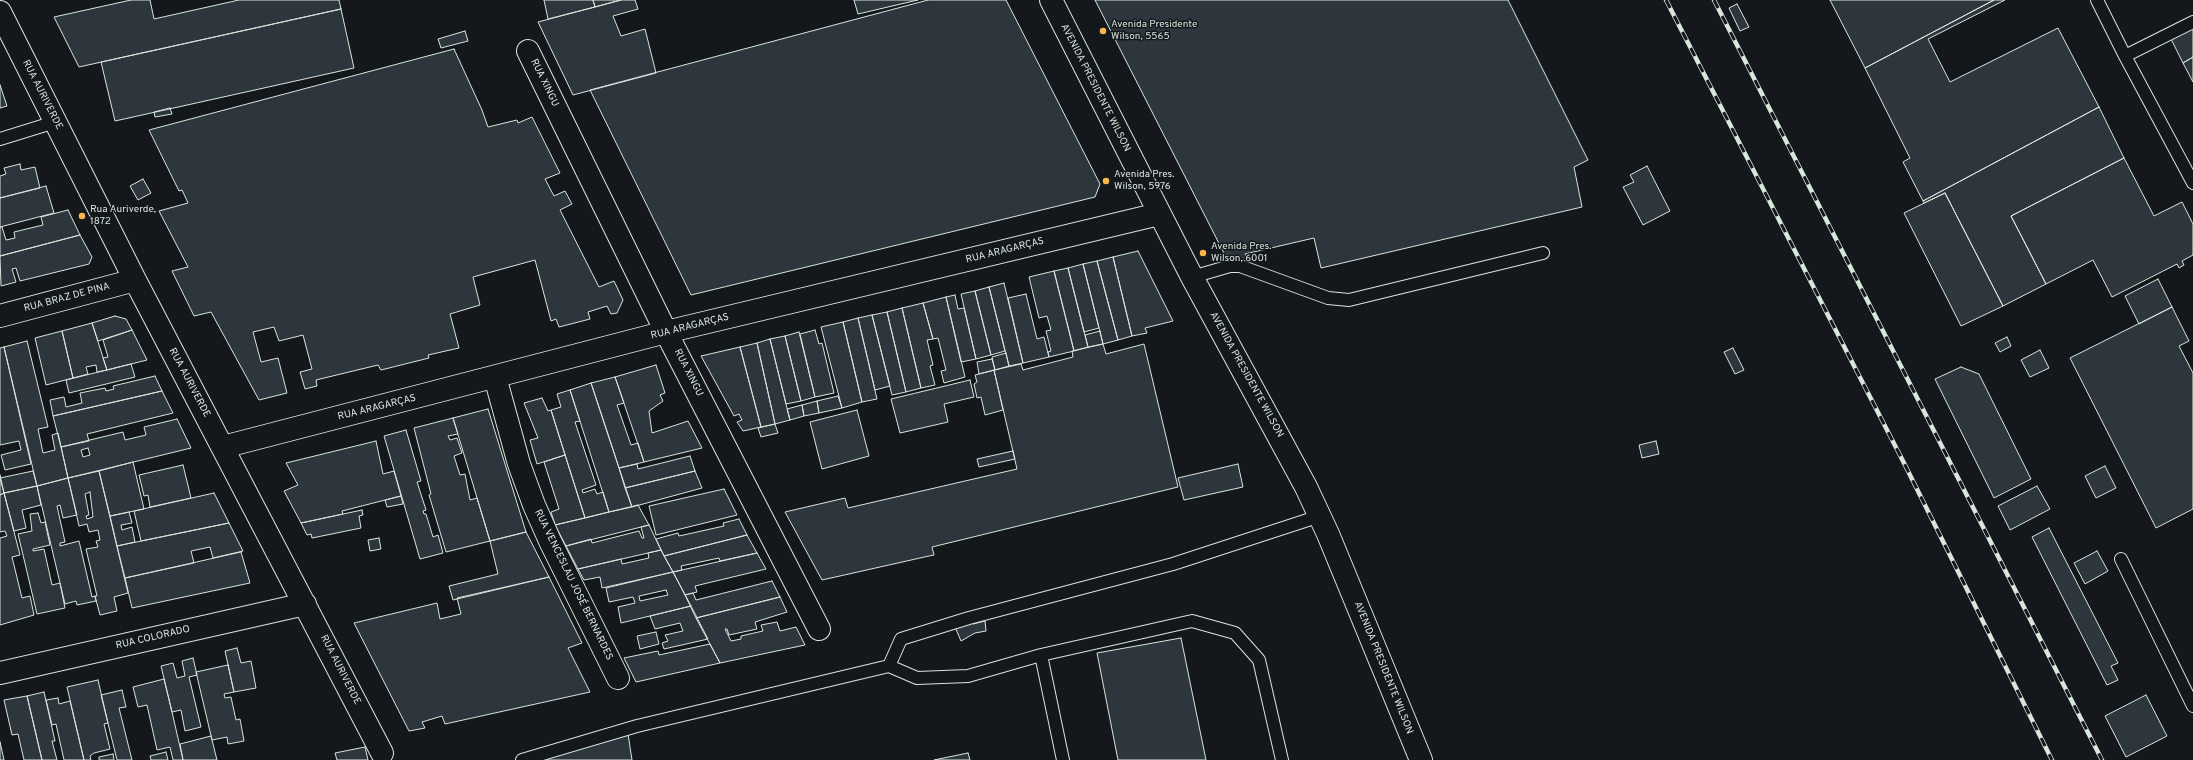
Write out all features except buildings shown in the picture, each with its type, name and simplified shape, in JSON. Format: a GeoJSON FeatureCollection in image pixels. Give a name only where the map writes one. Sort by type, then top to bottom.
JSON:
{"type":"FeatureCollection","features":[{"type":"Feature","properties":{"kind":"street","name":"AVENIDA PRESIDENTE WILSON"},"geometry":{"type":"LineString","coordinates":[[1051,0],[1159,214],[1288,452],[1320,516],[1420,760]]}},
{"type":"Feature","properties":{"kind":"street","name":"RUA AURIVERDE"},"geometry":{"type":"LineString","coordinates":[[0,12],[135,280],[384,756]]}},
{"type":"Feature","properties":{"kind":"street","name":"RUA XINGU"},"geometry":{"type":"LineString","coordinates":[[528,51],[666,332],[820,629]]}},
{"type":"Feature","properties":{"kind":"street","name":"RUA ARAGARÇAS"},"geometry":{"type":"LineString","coordinates":[[223,447],[666,332],[1159,214]]}},
{"type":"Feature","properties":{"kind":"street","name":"RUA BRAZ DE PINA"},"geometry":{"type":"LineString","coordinates":[[0,316],[135,280]]}},
{"type":"Feature","properties":{"kind":"street","name":"RUA VENCESLAU JOSÉ BERNARDES"},"geometry":{"type":"LineString","coordinates":[[495,377],[519,464],[534,506],[618,678]]}},
{"type":"Feature","properties":{"kind":"street","name":"RUA COLORADO"},"geometry":{"type":"LineString","coordinates":[[0,673],[305,604]]}},
{"type":"Feature","properties":{"kind":"lane"},"geometry":{"type":"LineString","coordinates":[[2097,0],[2125,56],[2193,183]]}},
{"type":"Feature","properties":{"kind":"lane"},"geometry":{"type":"LineString","coordinates":[[2125,56],[2193,22]]}},
{"type":"Feature","properties":{"kind":"lane"},"geometry":{"type":"LineString","coordinates":[[0,139],[55,122]]}},
{"type":"Feature","properties":{"kind":"lane"},"geometry":{"type":"LineString","coordinates":[[1192,277],[1230,266],[1240,266],[1328,298],[1349,300],[1543,253]]}},
{"type":"Feature","properties":{"kind":"lane"},"geometry":{"type":"LineString","coordinates":[[889,666],[901,639],[969,618],[1173,564],[1320,516]]}},
{"type":"Feature","properties":{"kind":"lane"},"geometry":{"type":"LineString","coordinates":[[2121,559],[2193,706]]}},
{"type":"Feature","properties":{"kind":"lane"},"geometry":{"type":"LineString","coordinates":[[522,760],[637,726],[889,666],[917,678],[968,676],[1041,655],[1192,621],[1235,634],[1259,660],[1282,760]]}},
{"type":"Feature","properties":{"kind":"lane"},"geometry":{"type":"LineString","coordinates":[[1041,655],[1063,760]]}},
{"type":"Feature","properties":{"kind":"railway"},"geometry":{"type":"LineString","coordinates":[[1666,0],[1904,463],[2052,760]]}},
{"type":"Feature","properties":{"kind":"railway"},"geometry":{"type":"LineString","coordinates":[[1714,0],[2102,760]]}},
{"type":"Feature","properties":{"kind":"place","name":"Avenida Presidente Wilson, 5565"},"geometry":{"type":"Point","coordinates":[1103,31]}},
{"type":"Feature","properties":{"kind":"place","name":"Avenida Pres. Wilson, 5976"},"geometry":{"type":"Point","coordinates":[1106,181]}},
{"type":"Feature","properties":{"kind":"place","name":"Rua Auriverde, 1872"},"geometry":{"type":"Point","coordinates":[82,216]}},
{"type":"Feature","properties":{"kind":"place","name":"Avenida Pres. Wilson, 6001"},"geometry":{"type":"Point","coordinates":[1203,253]}}]}
